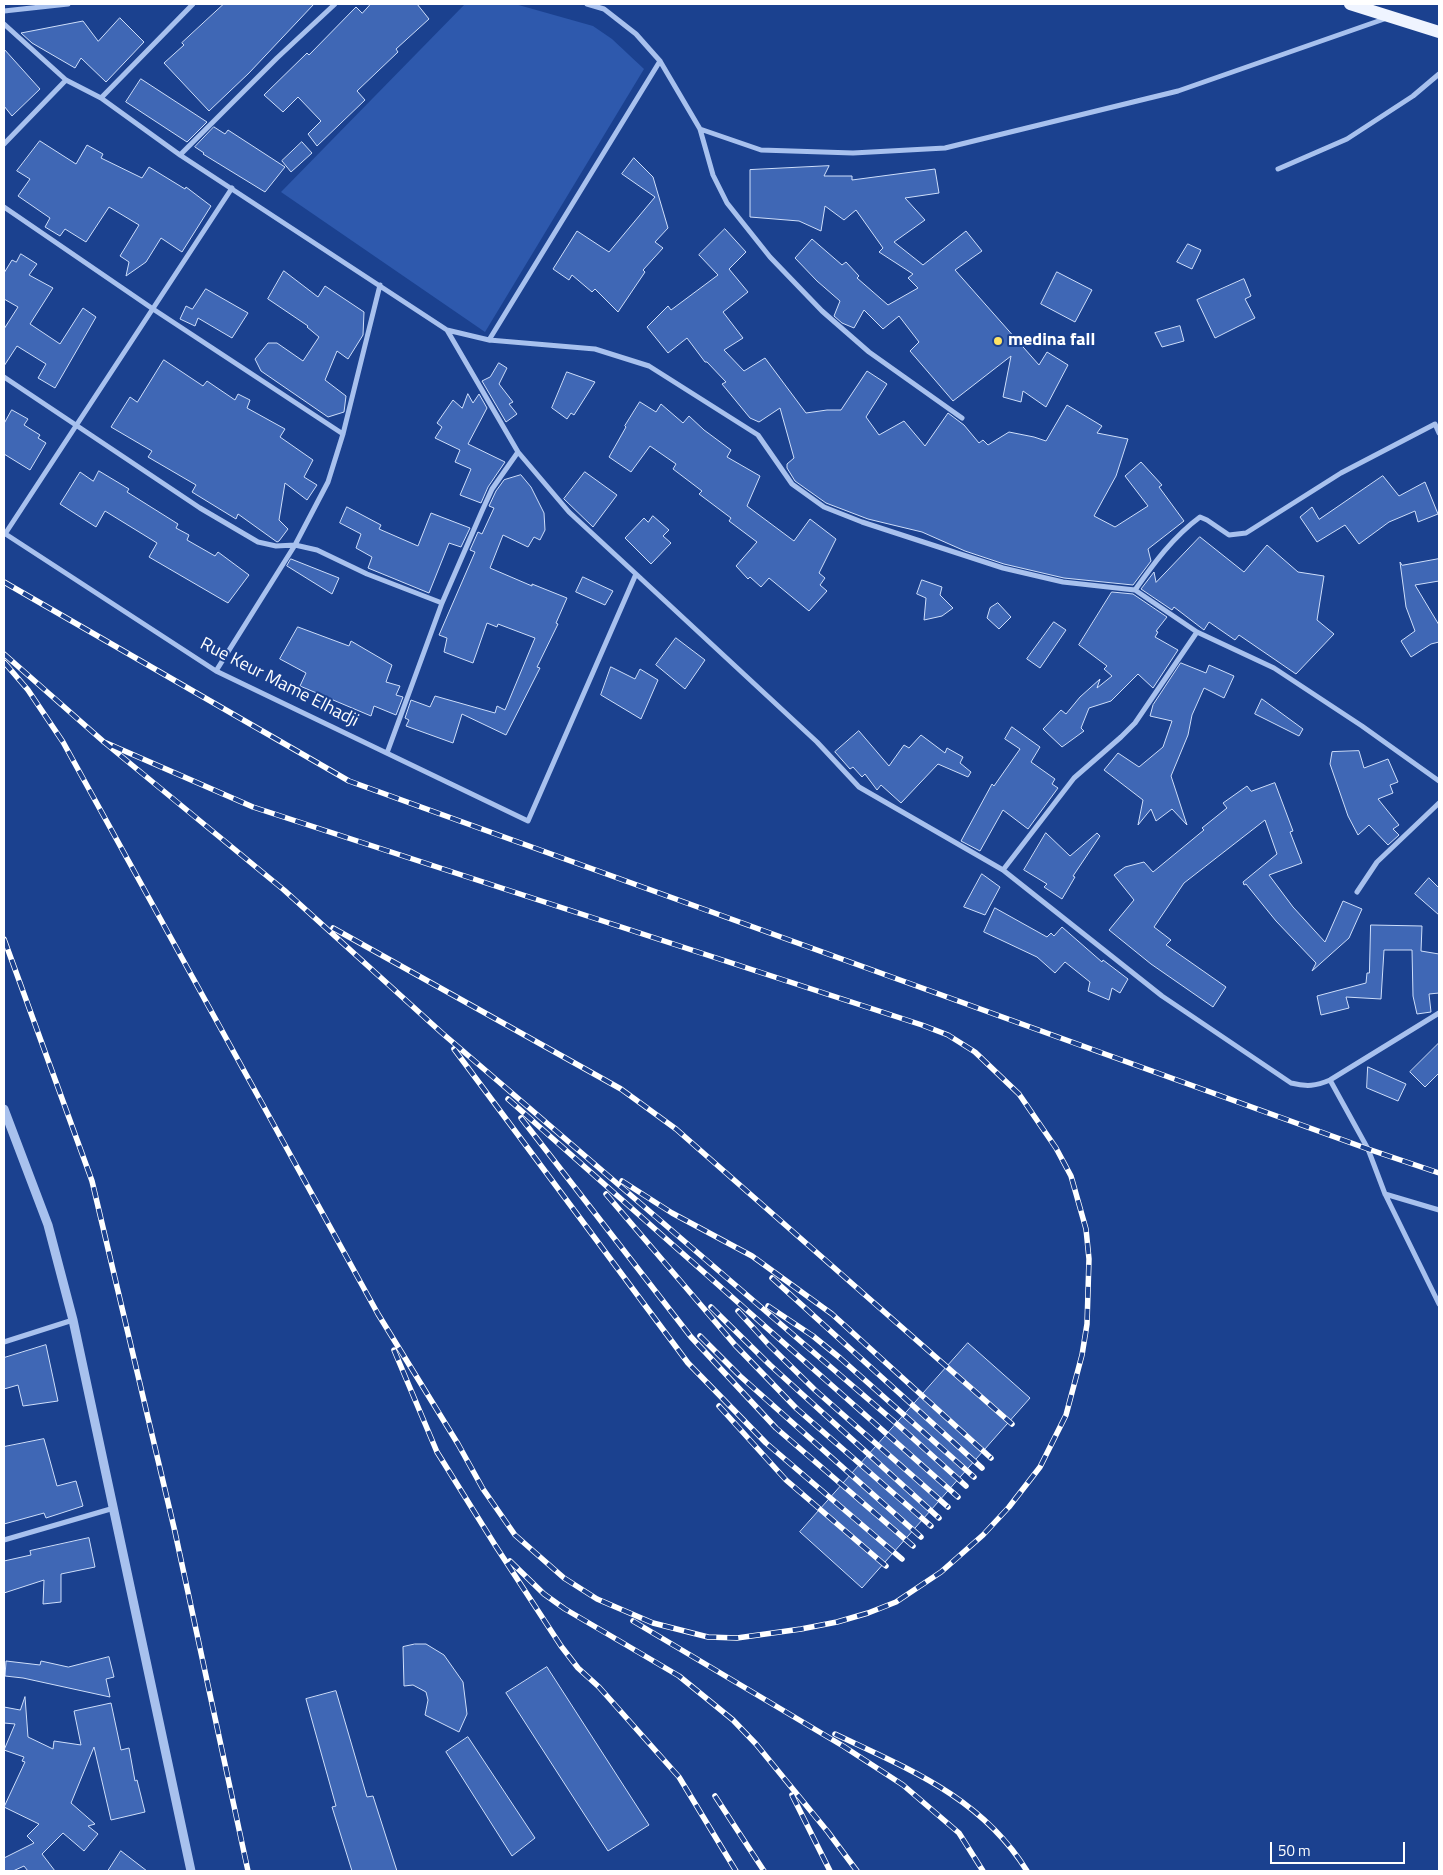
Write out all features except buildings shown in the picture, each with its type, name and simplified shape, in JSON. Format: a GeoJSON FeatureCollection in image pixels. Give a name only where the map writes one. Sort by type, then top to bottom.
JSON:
{"type":"FeatureCollection","features":[{"type":"Feature","properties":{"kind":"main road"},"geometry":{"type":"LineString","coordinates":[[1350,4],[1439,32]]}},
{"type":"Feature","properties":{"kind":"street"},"geometry":{"type":"LineString","coordinates":[[4,11],[68,4]]}},
{"type":"Feature","properties":{"kind":"street"},"geometry":{"type":"LineString","coordinates":[[101,98],[193,4]]}},
{"type":"Feature","properties":{"kind":"street"},"geometry":{"type":"LineString","coordinates":[[180,155],[276,58],[335,4]]}},
{"type":"Feature","properties":{"kind":"street"},"geometry":{"type":"LineString","coordinates":[[587,4],[604,9],[636,34],[660,61],[700,129],[712,175],[727,202],[770,258],[822,311],[869,352],[962,418]]}},
{"type":"Feature","properties":{"kind":"street"},"geometry":{"type":"LineString","coordinates":[[700,129],[761,150],[853,153],[945,148],[1178,91],[1389,17]]}},
{"type":"Feature","properties":{"kind":"street"},"geometry":{"type":"LineString","coordinates":[[4,24],[66,80],[101,98],[180,155],[447,330],[489,340],[595,348],[650,366],[758,435],[792,484],[824,507],[862,522],[1003,568],[1063,582],[1134,590],[1197,632],[1274,668],[1362,726],[1439,781]]}},
{"type":"Feature","properties":{"kind":"street"},"geometry":{"type":"LineString","coordinates":[[489,340],[660,61]]}},
{"type":"Feature","properties":{"kind":"street"},"geometry":{"type":"LineString","coordinates":[[1278,169],[1347,139],[1413,96],[1439,74]]}},
{"type":"Feature","properties":{"kind":"street"},"geometry":{"type":"LineString","coordinates":[[4,144],[66,80]]}},
{"type":"Feature","properties":{"kind":"street"},"geometry":{"type":"LineString","coordinates":[[4,534],[232,188]]}},
{"type":"Feature","properties":{"kind":"street"},"geometry":{"type":"LineString","coordinates":[[4,207],[153,309],[344,434]]}},
{"type":"Feature","properties":{"kind":"street"},"geometry":{"type":"LineString","coordinates":[[216,671],[295,545],[328,482],[344,434],[380,285]]}},
{"type":"Feature","properties":{"kind":"street"},"geometry":{"type":"LineString","coordinates":[[447,330],[518,452],[569,512],[817,742],[860,787],[1003,870],[1162,996],[1291,1083],[1304,1086],[1315,1086],[1330,1080],[1439,1013]]}},
{"type":"Feature","properties":{"kind":"street"},"geometry":{"type":"LineString","coordinates":[[4,377],[200,508],[258,542],[276,546],[295,545],[317,550],[368,574],[442,602]]}},
{"type":"Feature","properties":{"kind":"street"},"geometry":{"type":"LineString","coordinates":[[1134,590],[1162,553],[1188,525],[1200,517],[1228,535],[1246,534],[1341,473],[1437,423],[1439,432]]}},
{"type":"Feature","properties":{"kind":"street"},"geometry":{"type":"LineString","coordinates":[[387,753],[442,602],[492,490],[518,452]]}},
{"type":"Feature","properties":{"kind":"street","name":"Rue Keur Mame Elhadji"},"geometry":{"type":"LineString","coordinates":[[4,534],[216,671],[528,821],[636,574]]}},
{"type":"Feature","properties":{"kind":"street"},"geometry":{"type":"LineString","coordinates":[[1003,870],[1074,778],[1122,737],[1135,723],[1197,632]]}},
{"type":"Feature","properties":{"kind":"street"},"geometry":{"type":"LineString","coordinates":[[1357,892],[1377,862],[1439,803]]}},
{"type":"Feature","properties":{"kind":"street"},"geometry":{"type":"LineString","coordinates":[[1330,1080],[1368,1149],[1385,1194],[1439,1304]]}},
{"type":"Feature","properties":{"kind":"street"},"geometry":{"type":"LineString","coordinates":[[4,1109],[48,1225],[73,1320],[191,1871]]}},
{"type":"Feature","properties":{"kind":"street"},"geometry":{"type":"LineString","coordinates":[[1385,1194],[1439,1210]]}},
{"type":"Feature","properties":{"kind":"street"},"geometry":{"type":"LineString","coordinates":[[4,1342],[73,1320]]}},
{"type":"Feature","properties":{"kind":"street"},"geometry":{"type":"LineString","coordinates":[[4,1540],[114,1508]]}},
{"type":"Feature","properties":{"kind":"shaded area"},"geometry":{"type":"Polygon","coordinates":[[[465,4],[515,4],[593,26],[612,39],[644,69],[485,332],[281,192],[465,4]]]}},
{"type":"Feature","properties":{"kind":"railway"},"geometry":{"type":"LineString","coordinates":[[4,582],[349,781],[1439,1173]]}},
{"type":"Feature","properties":{"kind":"railway"},"geometry":{"type":"LineString","coordinates":[[4,654],[104,742],[284,890],[442,1033],[897,1424],[966,1486]]}},
{"type":"Feature","properties":{"kind":"railway"},"geometry":{"type":"LineString","coordinates":[[4,662],[28,690],[63,742],[378,1314],[458,1444],[483,1489],[515,1535],[564,1578],[597,1599],[653,1623],[708,1637],[737,1638],[801,1629],[837,1622],[896,1602],[941,1572],[983,1535],[1009,1507],[1040,1467],[1066,1415],[1082,1355],[1087,1324],[1089,1259],[1086,1229],[1071,1176],[1056,1148],[1019,1094],[975,1052],[948,1035],[922,1025],[253,807],[104,742]]}},
{"type":"Feature","properties":{"kind":"railway"},"geometry":{"type":"LineString","coordinates":[[333,928],[621,1089],[676,1129],[1012,1424]]}},
{"type":"Feature","properties":{"kind":"railway"},"geometry":{"type":"LineString","coordinates":[[4,939],[92,1181],[175,1532],[248,1871]]}},
{"type":"Feature","properties":{"kind":"railway"},"geometry":{"type":"LineString","coordinates":[[454,1049],[688,1363],[766,1443],[902,1559]]}},
{"type":"Feature","properties":{"kind":"railway"},"geometry":{"type":"LineString","coordinates":[[508,1099],[958,1497]]}},
{"type":"Feature","properties":{"kind":"railway"},"geometry":{"type":"LineString","coordinates":[[521,1118],[691,1337],[776,1428],[913,1546]]}},
{"type":"Feature","properties":{"kind":"railway"},"geometry":{"type":"LineString","coordinates":[[622,1181],[672,1213],[752,1256],[832,1314],[991,1458]]}},
{"type":"Feature","properties":{"kind":"railway"},"geometry":{"type":"LineString","coordinates":[[606,1194],[735,1345],[797,1409],[931,1526]]}},
{"type":"Feature","properties":{"kind":"railway"},"geometry":{"type":"LineString","coordinates":[[772,1278],[982,1468]]}},
{"type":"Feature","properties":{"kind":"railway"},"geometry":{"type":"LineString","coordinates":[[768,1306],[813,1336],[840,1358],[974,1477]]}},
{"type":"Feature","properties":{"kind":"railway"},"geometry":{"type":"LineString","coordinates":[[711,1307],[770,1365],[939,1518]]}},
{"type":"Feature","properties":{"kind":"railway"},"geometry":{"type":"LineString","coordinates":[[738,1311],[768,1344],[815,1390],[948,1507]]}},
{"type":"Feature","properties":{"kind":"railway"},"geometry":{"type":"LineString","coordinates":[[700,1336],[740,1376],[921,1537]]}},
{"type":"Feature","properties":{"kind":"railway"},"geometry":{"type":"LineString","coordinates":[[394,1350],[437,1452],[561,1646],[578,1668],[599,1687],[679,1777],[736,1871]]}},
{"type":"Feature","properties":{"kind":"railway"},"geometry":{"type":"LineString","coordinates":[[719,1406],[786,1480],[886,1566]]}},
{"type":"Feature","properties":{"kind":"railway"},"geometry":{"type":"LineString","coordinates":[[510,1561],[544,1594],[565,1609],[679,1676],[733,1720],[756,1744],[828,1832],[857,1871]]}},
{"type":"Feature","properties":{"kind":"railway"},"geometry":{"type":"LineString","coordinates":[[633,1621],[843,1746],[903,1785],[959,1833],[983,1871]]}},
{"type":"Feature","properties":{"kind":"railway"},"geometry":{"type":"LineString","coordinates":[[835,1734],[916,1773],[966,1805],[1009,1846],[1027,1871]]}},
{"type":"Feature","properties":{"kind":"railway"},"geometry":{"type":"LineString","coordinates":[[792,1795],[830,1871]]}},
{"type":"Feature","properties":{"kind":"railway"},"geometry":{"type":"LineString","coordinates":[[715,1796],[764,1871]]}},
{"type":"Feature","properties":{"kind":"place","name":"medina fall"},"geometry":{"type":"Point","coordinates":[998,341]}}]}
